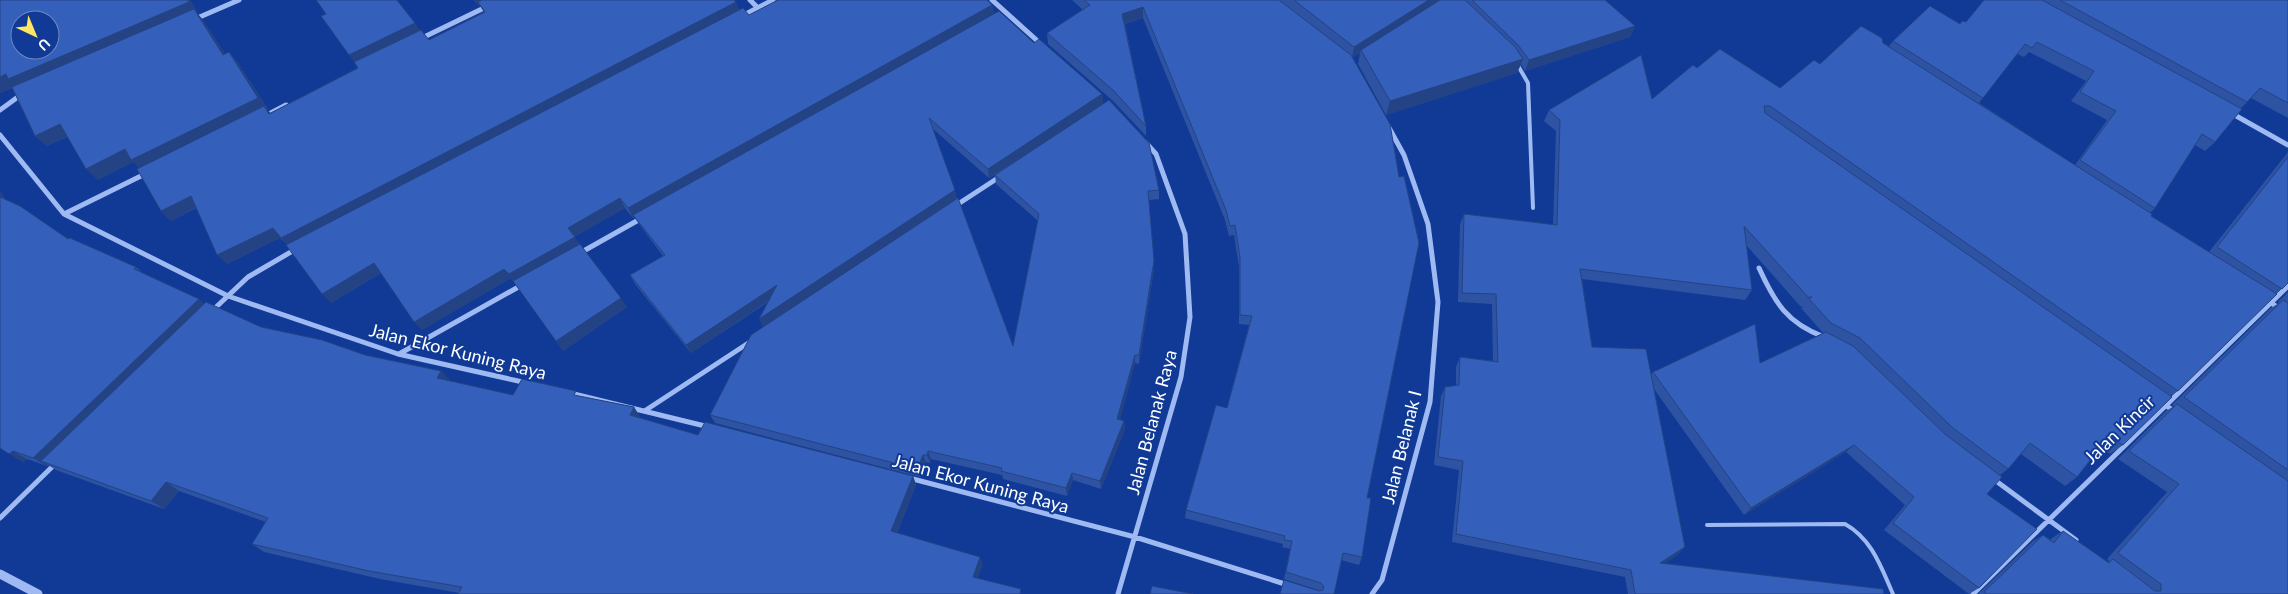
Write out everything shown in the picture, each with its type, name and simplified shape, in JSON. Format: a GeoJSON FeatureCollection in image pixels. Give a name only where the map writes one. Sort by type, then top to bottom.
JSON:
{"type":"FeatureCollection","features":[{"type":"Feature","properties":{"kind":"street"},"geometry":{"type":"LineString","coordinates":[[185,23],[239,0]]}},
{"type":"Feature","properties":{"kind":"street"},"geometry":{"type":"LineString","coordinates":[[750,0],[758,8]]}},
{"type":"Feature","properties":{"kind":"street"},"geometry":{"type":"LineString","coordinates":[[741,17],[773,0]]}},
{"type":"Feature","properties":{"kind":"street"},"geometry":{"type":"LineString","coordinates":[[992,0],[1050,52]]}},
{"type":"Feature","properties":{"kind":"street"},"geometry":{"type":"LineString","coordinates":[[420,39],[491,4]]}},
{"type":"Feature","properties":{"kind":"street"},"geometry":{"type":"LineString","coordinates":[[998,18],[1006,13]]}},
{"type":"Feature","properties":{"kind":"street"},"geometry":{"type":"LineString","coordinates":[[0,110],[23,93]]}},
{"type":"Feature","properties":{"kind":"street"},"geometry":{"type":"LineString","coordinates":[[260,118],[295,100]]}},
{"type":"Feature","properties":{"kind":"street"},"geometry":{"type":"LineString","coordinates":[[2229,112],[2288,144]]}},
{"type":"Feature","properties":{"kind":"street","name":"Jalan Belanak I"},"geometry":{"type":"LineString","coordinates":[[1372,594],[1382,580],[1430,402],[1438,302],[1428,224],[1404,155],[1385,122]]}},
{"type":"Feature","properties":{"kind":"street","name":"Jalan Ekor Kuning Raya"},"geometry":{"type":"LineString","coordinates":[[0,135],[64,214],[228,296],[398,354],[532,384]]}},
{"type":"Feature","properties":{"kind":"street","name":"Jalan Belanak Raya"},"geometry":{"type":"LineString","coordinates":[[1118,594],[1181,377],[1190,317],[1185,234],[1156,154],[1142,140]]}},
{"type":"Feature","properties":{"kind":"street"},"geometry":{"type":"LineString","coordinates":[[64,214],[153,170]]}},
{"type":"Feature","properties":{"kind":"street"},"geometry":{"type":"LineString","coordinates":[[952,208],[1010,170]]}},
{"type":"Feature","properties":{"kind":"street"},"geometry":{"type":"LineString","coordinates":[[572,257],[650,213]]}},
{"type":"Feature","properties":{"kind":"street"},"geometry":{"type":"LineString","coordinates":[[206,317],[248,277],[274,260],[301,246]]}},
{"type":"Feature","properties":{"kind":"street"},"geometry":{"type":"LineString","coordinates":[[1759,268],[1772,297],[1786,315],[1811,333],[1828,339]]}},
{"type":"Feature","properties":{"kind":"street"},"geometry":{"type":"LineString","coordinates":[[398,354],[528,281]]}},
{"type":"Feature","properties":{"kind":"street","name":"Jalan Kincir"},"geometry":{"type":"LineString","coordinates":[[1973,594],[2288,286]]}},
{"type":"Feature","properties":{"kind":"street"},"geometry":{"type":"LineString","coordinates":[[2263,297],[2288,314]]}},
{"type":"Feature","properties":{"kind":"street"},"geometry":{"type":"LineString","coordinates":[[646,410],[754,339]]}},
{"type":"Feature","properties":{"kind":"street"},"geometry":{"type":"LineString","coordinates":[[570,393],[646,410],[713,428]]}},
{"type":"Feature","properties":{"kind":"street"},"geometry":{"type":"LineString","coordinates":[[2158,400],[2181,416]]}},
{"type":"Feature","properties":{"kind":"street"},"geometry":{"type":"LineString","coordinates":[[0,518],[64,456]]}},
{"type":"Feature","properties":{"kind":"street"},"geometry":{"type":"LineString","coordinates":[[1989,476],[2078,542]]}},
{"type":"Feature","properties":{"kind":"street","name":"Jalan Ekor Kuning Raya"},"geometry":{"type":"LineString","coordinates":[[905,477],[1135,537]]}},
{"type":"Feature","properties":{"kind":"street"},"geometry":{"type":"LineString","coordinates":[[1135,537],[1299,588]]}},
{"type":"Feature","properties":{"kind":"street"},"geometry":{"type":"LineString","coordinates":[[0,574],[38,594]]}},
{"type":"Feature","properties":{"kind":"lane"},"geometry":{"type":"LineString","coordinates":[[1513,58],[1528,83],[1534,208]]}},
{"type":"Feature","properties":{"kind":"lane"},"geometry":{"type":"LineString","coordinates":[[1707,525],[1845,524],[1858,530],[1869,543],[1893,594]]}},
{"type":"Feature","properties":{"kind":"building"},"geometry":{"type":"Polygon","coordinates":[[[0,0],[188,0],[189,2],[60,57],[60,10],[10,10],[10,60],[53,60],[8,79],[6,74],[0,77],[0,0]]]}},
{"type":"Feature","properties":{"kind":"building"},"geometry":{"type":"Polygon","coordinates":[[[316,0],[397,0],[415,23],[349,55],[321,16],[326,14],[316,0]]]}},
{"type":"Feature","properties":{"kind":"building"},"geometry":{"type":"Polygon","coordinates":[[[482,0],[734,0],[736,2],[281,238],[273,228],[217,255],[191,196],[161,211],[137,169],[264,106],[269,114],[358,68],[354,62],[421,30],[429,40],[485,12],[478,2],[482,0]]]}},
{"type":"Feature","properties":{"kind":"building"},"geometry":{"type":"Polygon","coordinates":[[[778,0],[987,0],[992,5],[628,208],[620,198],[568,228],[575,237],[509,274],[504,269],[414,322],[374,263],[322,294],[286,245],[743,8],[749,15],[778,0]]]}},
{"type":"Feature","properties":{"kind":"building"},"geometry":{"type":"Polygon","coordinates":[[[1084,0],[1279,0],[1351,55],[1390,124],[1399,177],[1404,176],[1419,243],[1367,498],[1371,498],[1362,557],[1343,553],[1334,594],[1280,594],[1284,580],[1319,591],[1323,590],[1324,587],[1321,583],[1286,572],[1292,541],[1284,540],[1285,536],[1186,510],[1216,405],[1227,408],[1252,316],[1240,315],[1240,257],[1235,225],[1230,226],[1226,210],[1143,7],[1122,14],[1146,126],[1113,90],[1047,33],[1090,5],[1084,0]]]}},
{"type":"Feature","properties":{"kind":"building"},"geometry":{"type":"Polygon","coordinates":[[[1294,0],[1429,0],[1354,47],[1294,0]]]}},
{"type":"Feature","properties":{"kind":"building"},"geometry":{"type":"Polygon","coordinates":[[[1440,0],[1465,0],[1515,47],[1523,59],[1390,101],[1361,50],[1440,0]]]}},
{"type":"Feature","properties":{"kind":"building"},"geometry":{"type":"Polygon","coordinates":[[[1472,0],[1605,0],[1635,26],[1529,60],[1519,46],[1472,0]]]}},
{"type":"Feature","properties":{"kind":"building"},"geometry":{"type":"Polygon","coordinates":[[[1984,0],[2042,0],[2242,109],[2215,142],[2202,134],[2155,208],[2080,160],[2116,111],[2080,92],[2094,71],[2037,42],[2032,48],[2025,44],[1983,98],[1893,41],[1930,6],[1960,24],[1962,21],[1966,22],[1984,0]]]}},
{"type":"Feature","properties":{"kind":"building"},"geometry":{"type":"Polygon","coordinates":[[[2060,0],[2288,0],[2288,103],[2260,88],[2247,102],[2060,0]]]}},
{"type":"Feature","properties":{"kind":"building"},"geometry":{"type":"Polygon","coordinates":[[[194,9],[223,55],[229,52],[258,98],[131,160],[125,149],[86,169],[60,124],[35,136],[12,87],[194,9]]]}},
{"type":"Feature","properties":{"kind":"building"},"geometry":{"type":"Polygon","coordinates":[[[999,11],[1034,43],[1039,39],[1102,94],[988,169],[929,118],[955,190],[759,319],[777,285],[686,345],[630,275],[665,255],[633,215],[999,11]]]}},
{"type":"Feature","properties":{"kind":"building"},"geometry":{"type":"Polygon","coordinates":[[[1861,26],[1882,38],[1883,43],[2152,214],[2151,216],[2277,294],[2178,391],[1770,106],[1764,106],[1765,113],[2172,397],[2123,445],[2109,436],[2077,477],[2030,443],[2008,469],[1953,428],[1860,338],[1831,323],[1809,299],[1812,297],[1808,297],[1744,226],[1752,290],[1580,269],[1592,347],[1646,349],[1685,547],[1660,563],[1883,589],[1884,594],[1635,594],[1631,570],[1456,534],[1463,461],[1438,457],[1445,387],[1459,385],[1460,357],[1498,362],[1496,294],[1462,293],[1464,214],[1557,225],[1560,120],[1549,110],[1641,55],[1652,99],[1693,65],[1697,68],[1720,49],[1780,88],[1814,60],[1820,64],[1861,26]]]}},
{"type":"Feature","properties":{"kind":"building"},"geometry":{"type":"Polygon","coordinates":[[[1109,100],[1149,143],[1159,190],[1148,191],[1154,260],[1139,355],[1135,355],[1117,419],[1124,421],[1100,481],[1072,473],[1066,488],[1001,471],[1002,468],[928,451],[927,455],[923,455],[917,469],[710,415],[751,335],[958,198],[1013,346],[1039,214],[995,175],[1109,100]]]}},
{"type":"Feature","properties":{"kind":"building"},"geometry":{"type":"Polygon","coordinates":[[[2288,157],[2288,283],[2282,289],[2217,247],[2288,157]]]}},
{"type":"Feature","properties":{"kind":"building"},"geometry":{"type":"Polygon","coordinates":[[[0,197],[20,206],[68,239],[70,238],[136,267],[134,269],[199,299],[33,458],[13,451],[9,454],[0,448],[0,197]]]}},
{"type":"Feature","properties":{"kind":"building"},"geometry":{"type":"Polygon","coordinates":[[[580,244],[621,298],[556,341],[513,281],[580,244]]]}},
{"type":"Feature","properties":{"kind":"building"},"geometry":{"type":"Polygon","coordinates":[[[2283,300],[2288,303],[2288,470],[2184,397],[2283,300]]]}},
{"type":"Feature","properties":{"kind":"building"},"geometry":{"type":"Polygon","coordinates":[[[206,302],[261,327],[322,340],[365,355],[441,371],[437,378],[513,395],[522,379],[576,391],[574,395],[634,407],[630,415],[698,435],[705,422],[913,476],[891,531],[980,557],[973,577],[1021,589],[1020,594],[458,594],[462,587],[369,571],[252,544],[268,518],[166,482],[151,501],[41,461],[206,302]]]}},
{"type":"Feature","properties":{"kind":"building"},"geometry":{"type":"Polygon","coordinates":[[[1755,324],[1760,363],[1826,332],[1853,346],[1946,435],[2002,477],[1987,494],[2037,529],[1979,588],[1893,523],[1914,497],[1854,445],[1751,508],[1653,372],[1755,324]]]}},
{"type":"Feature","properties":{"kind":"building"},"geometry":{"type":"Polygon","coordinates":[[[2177,404],[2288,481],[2288,594],[1987,594],[1984,592],[2043,535],[2054,543],[2063,531],[2109,563],[2113,559],[2155,591],[2161,591],[2161,584],[2118,553],[2179,484],[2129,451],[2177,404]]]}},
{"type":"Feature","properties":{"kind":"building"},"geometry":{"type":"Polygon","coordinates":[[[1152,586],[1193,594],[1150,594],[1152,586]]]}}]}
